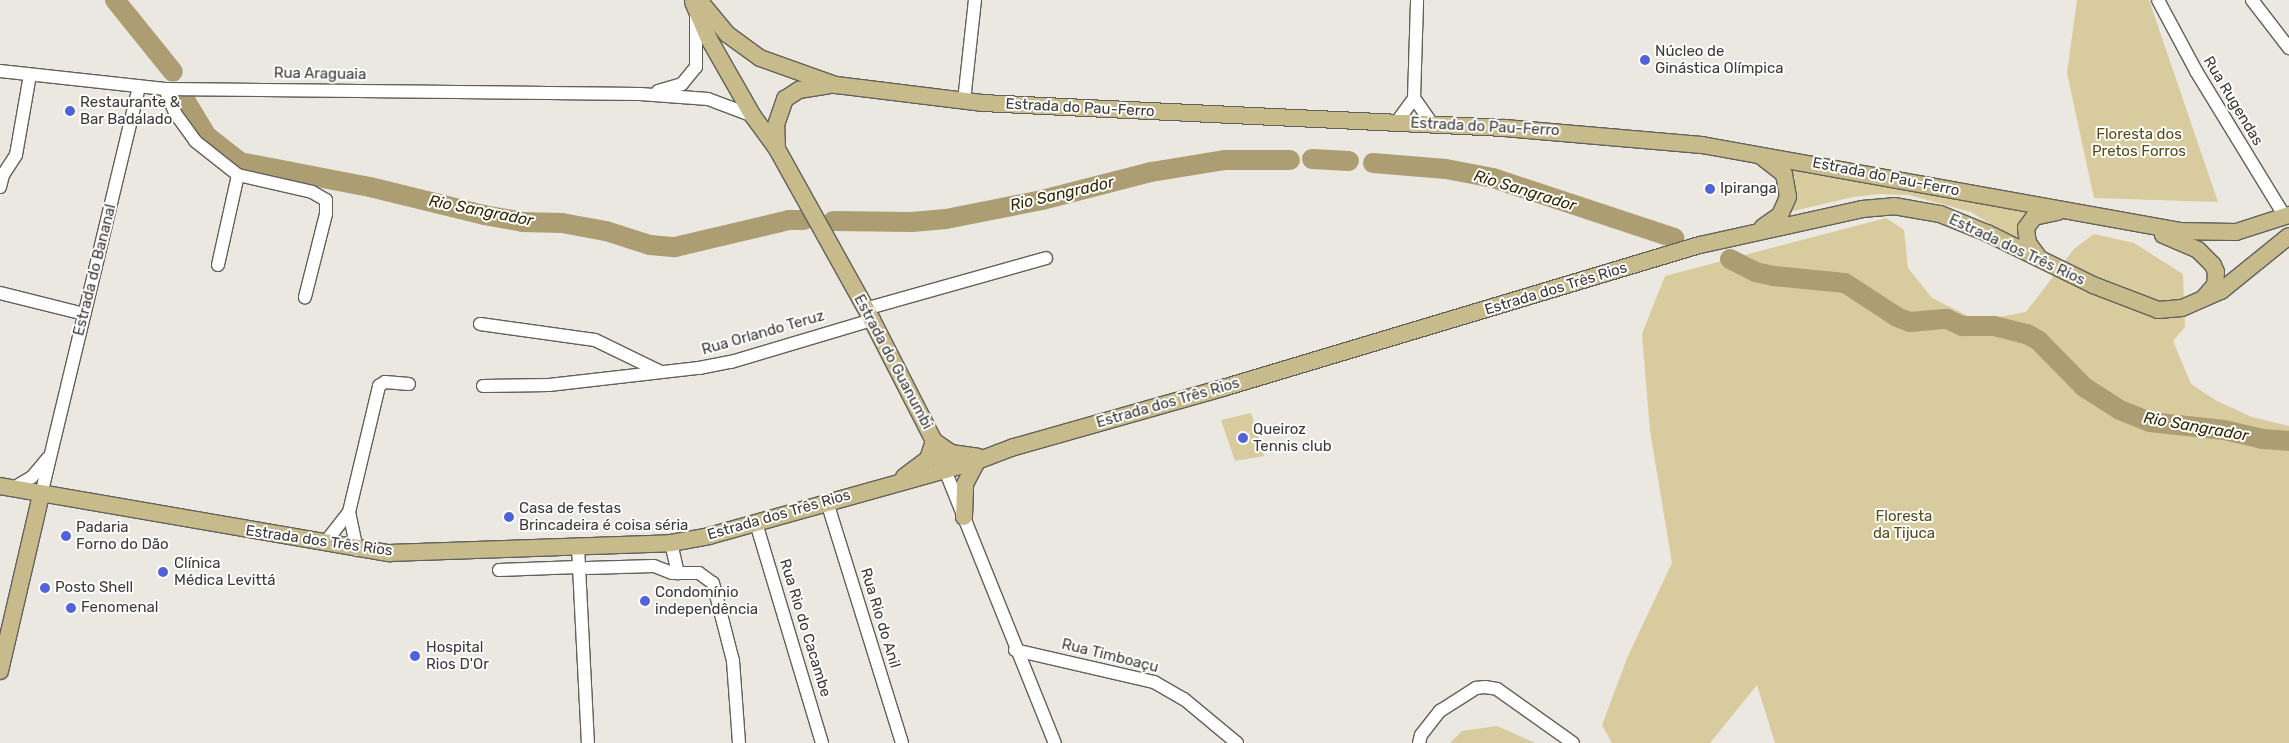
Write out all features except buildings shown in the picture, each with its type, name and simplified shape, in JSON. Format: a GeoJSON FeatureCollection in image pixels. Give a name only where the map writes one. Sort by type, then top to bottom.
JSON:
{"type":"FeatureCollection","features":[{"type":"Feature","properties":{"kind":"main road","name":"Estrada do Pau-Ferro"},"geometry":{"type":"LineString","coordinates":[[696,5],[727,34],[760,58],[836,85],[964,101],[1601,134],[1758,154],[2178,231],[2236,232],[2287,216]]}},
{"type":"Feature","properties":{"kind":"main road","name":"Estrada do Guanumbi"},"geometry":{"type":"LineString","coordinates":[[696,5],[753,116],[777,149],[869,315],[934,442],[944,470]]}},
{"type":"Feature","properties":{"kind":"main road"},"geometry":{"type":"LineString","coordinates":[[777,149],[777,119],[785,99],[807,87],[836,85]]}},
{"type":"Feature","properties":{"kind":"main road"},"geometry":{"type":"LineString","coordinates":[[1757,231],[1780,215],[1788,197],[1780,169],[1758,154]]}},
{"type":"Feature","properties":{"kind":"main road","name":"Estrada dos Três Rios"},"geometry":{"type":"LineString","coordinates":[[6,488],[41,496],[357,550],[388,553],[671,543],[756,522],[982,459],[1700,245],[1862,209],[1920,209],[1961,222],[2039,258],[2093,286],[2151,309],[2167,310],[2200,301],[2246,274],[2289,236]]}},
{"type":"Feature","properties":{"kind":"main road"},"geometry":{"type":"LineString","coordinates":[[2039,258],[2028,243],[2026,235],[2029,222],[2034,217],[2064,210]]}},
{"type":"Feature","properties":{"kind":"main road"},"geometry":{"type":"LineString","coordinates":[[2138,224],[2198,250],[2213,265],[2216,272],[2215,285],[2200,301]]}},
{"type":"Feature","properties":{"kind":"main road"},"geometry":{"type":"LineString","coordinates":[[894,483],[924,464],[934,442],[961,456],[982,459],[965,484],[964,517]]}},
{"type":"Feature","properties":{"kind":"main road","name":"Estrada do Bananal"},"geometry":{"type":"LineString","coordinates":[[0,671],[41,496]]}},
{"type":"Feature","properties":{"kind":"street"},"geometry":{"type":"LineString","coordinates":[[964,101],[975,0]]}},
{"type":"Feature","properties":{"kind":"street"},"geometry":{"type":"LineString","coordinates":[[1396,123],[1414,98],[1417,0]]}},
{"type":"Feature","properties":{"kind":"street","name":"Rua Rugendas"},"geometry":{"type":"LineString","coordinates":[[2158,0],[2196,72],[2287,216]]}},
{"type":"Feature","properties":{"kind":"street"},"geometry":{"type":"LineString","coordinates":[[2252,0],[2289,48]]}},
{"type":"Feature","properties":{"kind":"street","name":"Rua Araguaia"},"geometry":{"type":"LineString","coordinates":[[640,94],[668,89],[691,76],[698,58],[696,5]]}},
{"type":"Feature","properties":{"kind":"street","name":"Rua Araguaia"},"geometry":{"type":"LineString","coordinates":[[0,71],[139,88],[165,89],[640,94],[708,99],[753,116]]}},
{"type":"Feature","properties":{"kind":"street"},"geometry":{"type":"LineString","coordinates":[[0,187],[3,174],[16,155],[30,75]]}},
{"type":"Feature","properties":{"kind":"street","name":"Estrada do Bananal"},"geometry":{"type":"LineString","coordinates":[[41,496],[139,88]]}},
{"type":"Feature","properties":{"kind":"street"},"geometry":{"type":"LineString","coordinates":[[165,89],[175,113],[195,141],[238,175],[312,192],[326,200],[326,214],[305,297]]}},
{"type":"Feature","properties":{"kind":"street"},"geometry":{"type":"LineString","coordinates":[[1414,98],[1433,125]]}},
{"type":"Feature","properties":{"kind":"street"},"geometry":{"type":"LineString","coordinates":[[218,265],[238,175]]}},
{"type":"Feature","properties":{"kind":"street","name":"Rua Orlando Teruz"},"geometry":{"type":"LineString","coordinates":[[483,386],[549,385],[732,362],[869,315],[1046,258]]}},
{"type":"Feature","properties":{"kind":"street"},"geometry":{"type":"LineString","coordinates":[[0,293],[84,314]]}},
{"type":"Feature","properties":{"kind":"street"},"geometry":{"type":"LineString","coordinates":[[480,324],[595,340],[661,372]]}},
{"type":"Feature","properties":{"kind":"street"},"geometry":{"type":"LineString","coordinates":[[324,544],[349,512],[379,386],[385,382],[409,384]]}},
{"type":"Feature","properties":{"kind":"street","name":"Estrada do Bananal"},"geometry":{"type":"LineString","coordinates":[[6,488],[32,476],[51,454]]}},
{"type":"Feature","properties":{"kind":"street","name":"Estrada do Guanumbi"},"geometry":{"type":"LineString","coordinates":[[944,470],[1015,650],[1055,743]]}},
{"type":"Feature","properties":{"kind":"street","name":"Rua Rio do Anil"},"geometry":{"type":"LineString","coordinates":[[828,502],[902,743]]}},
{"type":"Feature","properties":{"kind":"street"},"geometry":{"type":"LineString","coordinates":[[349,512],[357,550]]}},
{"type":"Feature","properties":{"kind":"street","name":"Rua Rio do Cacambe"},"geometry":{"type":"LineString","coordinates":[[756,522],[822,743]]}},
{"type":"Feature","properties":{"kind":"street"},"geometry":{"type":"LineString","coordinates":[[671,543],[678,573]]}},
{"type":"Feature","properties":{"kind":"street"},"geometry":{"type":"LineString","coordinates":[[578,547],[583,567],[588,743]]}},
{"type":"Feature","properties":{"kind":"street"},"geometry":{"type":"LineString","coordinates":[[499,570],[654,566],[678,573],[699,573],[713,583],[733,661],[739,743]]}},
{"type":"Feature","properties":{"kind":"street","name":"Rua Timboaçu"},"geometry":{"type":"LineString","coordinates":[[1015,650],[1154,682],[1184,699],[1237,743]]}},
{"type":"Feature","properties":{"kind":"street"},"geometry":{"type":"LineString","coordinates":[[1419,743],[1421,735],[1440,711],[1476,688],[1485,687],[1497,689],[1573,743]]}},
{"type":"Feature","properties":{"kind":"green space","name":"Floresta dos Pretos Forros"},"geometry":{"type":"Polygon","coordinates":[[[2077,0],[2149,0],[2218,202],[2094,198],[2067,73],[2077,0]]]}},
{"type":"Feature","properties":{"kind":"green space"},"geometry":{"type":"Polygon","coordinates":[[[1787,165],[2033,209],[2025,214],[2019,225],[2018,241],[1971,212],[1909,195],[1880,194],[1853,197],[1785,213],[1794,189],[1795,177],[1787,165]]]}},
{"type":"Feature","properties":{"kind":"green space","name":"Floresta da Tijuca"},"geometry":{"type":"Polygon","coordinates":[[[1886,218],[1904,230],[1908,268],[1932,298],[1978,321],[2026,312],[2074,249],[2094,234],[2134,243],[2183,274],[2185,327],[2173,341],[2191,384],[2217,401],[2252,417],[2289,426],[2289,743],[1775,743],[1757,685],[1710,743],[1612,743],[1602,725],[1628,656],[1672,563],[1650,431],[1642,334],[1665,276],[1886,218]]]}},
{"type":"Feature","properties":{"kind":"green space","name":"Queiroz Tennis club"},"geometry":{"type":"Polygon","coordinates":[[[1251,413],[1264,456],[1235,461],[1221,420],[1251,413]]]}},
{"type":"Feature","properties":{"kind":"green space"},"geometry":{"type":"Polygon","coordinates":[[[1497,726],[1535,743],[1450,743],[1462,731],[1497,726]]]}},
{"type":"Feature","properties":{"kind":"waterway","name":"Rio Sangrador"},"geometry":{"type":"LineString","coordinates":[[115,0],[173,72]]}},
{"type":"Feature","properties":{"kind":"waterway","name":"Rio Sangrador"},"geometry":{"type":"LineString","coordinates":[[185,100],[207,136],[240,162],[370,187],[484,215],[522,222],[562,223],[606,231],[650,245],[675,247],[789,220],[804,220]]}},
{"type":"Feature","properties":{"kind":"waterway","name":"Rio Sangrador"},"geometry":{"type":"LineString","coordinates":[[1312,159],[1349,161]]}},
{"type":"Feature","properties":{"kind":"waterway","name":"Rio Sangrador"},"geometry":{"type":"LineString","coordinates":[[833,221],[912,222],[946,219],[1042,200],[1151,172],[1224,160],[1290,160]]}},
{"type":"Feature","properties":{"kind":"waterway","name":"Rio Sangrador"},"geometry":{"type":"LineString","coordinates":[[1373,163],[1446,169],[1493,178],[1674,238]]}},
{"type":"Feature","properties":{"kind":"waterway","name":"Rio Sangrador"},"geometry":{"type":"LineString","coordinates":[[1730,259],[1755,272],[1774,276],[1845,283],[1897,317],[1910,322],[1947,319],[1962,326],[1994,326],[2027,334],[2039,341],[2084,387],[2120,410],[2150,422],[2224,430],[2262,439],[2289,441]]}},
{"type":"Feature","properties":{"kind":"place","name":"Núcleo de Ginástica Olímpica"},"geometry":{"type":"Point","coordinates":[1645,60]}},
{"type":"Feature","properties":{"kind":"place","name":"Restaurante & Bar Badalado"},"geometry":{"type":"Point","coordinates":[70,111]}},
{"type":"Feature","properties":{"kind":"place","name":"Ipiranga"},"geometry":{"type":"Point","coordinates":[1710,189]}},
{"type":"Feature","properties":{"kind":"place","name":"Queiroz Tennis club"},"geometry":{"type":"Point","coordinates":[1243,438]}},
{"type":"Feature","properties":{"kind":"place","name":"Casa de festas Brincadeira é coisa séria"},"geometry":{"type":"Point","coordinates":[509,517]}},
{"type":"Feature","properties":{"kind":"place","name":"Padaria Forno do Dão"},"geometry":{"type":"Point","coordinates":[66,536]}},
{"type":"Feature","properties":{"kind":"place","name":"Clínica Médica Levittá"},"geometry":{"type":"Point","coordinates":[163,572]}},
{"type":"Feature","properties":{"kind":"place","name":"Posto Shell"},"geometry":{"type":"Point","coordinates":[45,588]}},
{"type":"Feature","properties":{"kind":"place","name":"Condomínio independência"},"geometry":{"type":"Point","coordinates":[645,601]}},
{"type":"Feature","properties":{"kind":"place","name":"Fenomenal"},"geometry":{"type":"Point","coordinates":[71,608]}},
{"type":"Feature","properties":{"kind":"place","name":"Hospital Rios D'Or"},"geometry":{"type":"Point","coordinates":[415,656]}}]}
